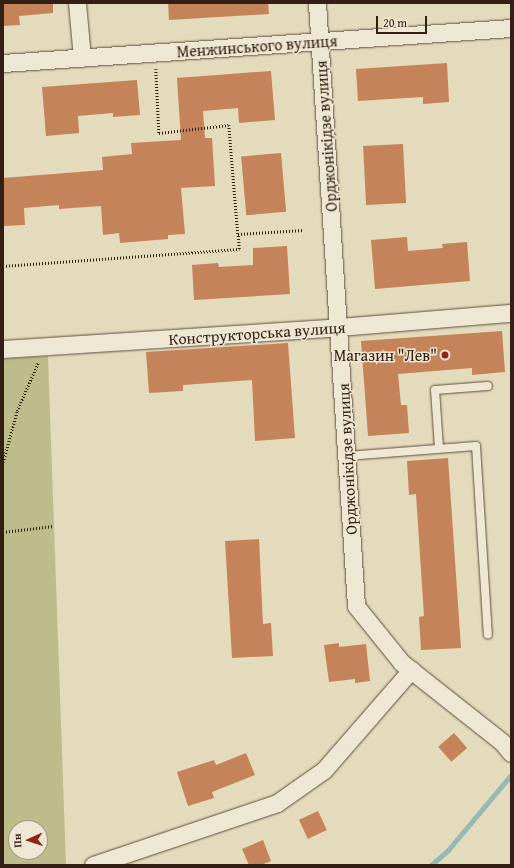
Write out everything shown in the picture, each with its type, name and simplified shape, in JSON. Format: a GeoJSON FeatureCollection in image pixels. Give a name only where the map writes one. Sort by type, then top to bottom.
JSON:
{"type":"FeatureCollection","features":[{"type":"Feature","properties":{"kind":"street"},"geometry":{"type":"LineString","coordinates":[[77,3],[82,58]]}},
{"type":"Feature","properties":{"kind":"street","name":"Орджонікідзе вулиця"},"geometry":{"type":"LineString","coordinates":[[317,3],[356,606],[402,663],[506,747]]}},
{"type":"Feature","properties":{"kind":"street","name":"Менжинського вулиця"},"geometry":{"type":"LineString","coordinates":[[3,63],[511,28]]}},
{"type":"Feature","properties":{"kind":"street","name":"Конструкторська вулиця"},"geometry":{"type":"LineString","coordinates":[[3,350],[339,328],[511,313]]}},
{"type":"Feature","properties":{"kind":"street"},"geometry":{"type":"LineString","coordinates":[[93,865],[277,803],[324,770],[411,670]]}},
{"type":"Feature","properties":{"kind":"lane"},"geometry":{"type":"LineString","coordinates":[[439,448],[435,390],[488,386]]}},
{"type":"Feature","properties":{"kind":"lane"},"geometry":{"type":"LineString","coordinates":[[347,456],[476,446],[488,635]]}},
{"type":"Feature","properties":{"kind":"path"},"geometry":{"type":"LineString","coordinates":[[3,266],[239,249],[229,125],[159,133],[156,53]]}},
{"type":"Feature","properties":{"kind":"path"},"geometry":{"type":"LineString","coordinates":[[238,234],[304,230]]}},
{"type":"Feature","properties":{"kind":"path"},"geometry":{"type":"LineString","coordinates":[[3,462],[17,411],[46,347]]}},
{"type":"Feature","properties":{"kind":"path"},"geometry":{"type":"LineString","coordinates":[[3,532],[54,526]]}},
{"type":"Feature","properties":{"kind":"green space"},"geometry":{"type":"Polygon","coordinates":[[[48,356],[66,865],[3,865],[3,359],[48,356]]]}},
{"type":"Feature","properties":{"kind":"building"},"geometry":{"type":"Polygon","coordinates":[[[3,3],[53,3],[53,13],[19,16],[20,25],[3,26],[3,3]]]}},
{"type":"Feature","properties":{"kind":"building"},"geometry":{"type":"Polygon","coordinates":[[[168,3],[268,3],[269,14],[169,20],[168,3]]]}},
{"type":"Feature","properties":{"kind":"building"},"geometry":{"type":"Polygon","coordinates":[[[447,63],[449,102],[423,104],[423,97],[358,101],[356,69],[447,63]]]}},
{"type":"Feature","properties":{"kind":"building"},"geometry":{"type":"Polygon","coordinates":[[[271,71],[275,120],[239,123],[238,108],[203,111],[205,138],[212,138],[215,186],[181,188],[185,234],[168,235],[168,239],[120,243],[119,233],[103,235],[101,206],[59,209],[59,205],[24,208],[25,225],[3,226],[3,178],[103,170],[102,157],[132,154],[131,143],[181,140],[177,78],[271,71]]]}},
{"type":"Feature","properties":{"kind":"building"},"geometry":{"type":"Polygon","coordinates":[[[137,80],[140,115],[113,117],[113,113],[78,116],[79,133],[46,136],[42,87],[137,80]]]}},
{"type":"Feature","properties":{"kind":"building"},"geometry":{"type":"Polygon","coordinates":[[[403,144],[406,203],[366,205],[363,146],[403,144]]]}},
{"type":"Feature","properties":{"kind":"building"},"geometry":{"type":"Polygon","coordinates":[[[281,153],[286,212],[246,215],[241,156],[281,153]]]}},
{"type":"Feature","properties":{"kind":"building"},"geometry":{"type":"Polygon","coordinates":[[[407,237],[408,251],[443,248],[442,244],[467,242],[470,281],[375,289],[371,240],[407,237]]]}},
{"type":"Feature","properties":{"kind":"building"},"geometry":{"type":"Polygon","coordinates":[[[287,246],[290,294],[194,300],[192,265],[218,263],[219,267],[253,265],[253,248],[287,246]]]}},
{"type":"Feature","properties":{"kind":"building"},"geometry":{"type":"Polygon","coordinates":[[[502,331],[505,372],[472,375],[472,368],[398,374],[401,405],[407,405],[409,433],[368,436],[361,341],[502,331]]]}},
{"type":"Feature","properties":{"kind":"building"},"geometry":{"type":"Polygon","coordinates":[[[288,343],[295,438],[255,441],[252,380],[183,385],[183,391],[149,393],[146,352],[288,343]]]}},
{"type":"Feature","properties":{"kind":"building"},"geometry":{"type":"Polygon","coordinates":[[[448,458],[461,648],[421,650],[419,617],[424,616],[416,494],[409,495],[407,461],[448,458]]]}},
{"type":"Feature","properties":{"kind":"building"},"geometry":{"type":"Polygon","coordinates":[[[259,539],[263,624],[271,623],[273,656],[232,658],[225,541],[259,539]]]}},
{"type":"Feature","properties":{"kind":"building"},"geometry":{"type":"Polygon","coordinates":[[[339,643],[339,647],[366,644],[370,681],[355,683],[355,679],[329,682],[324,645],[339,643]]]}},
{"type":"Feature","properties":{"kind":"building"},"geometry":{"type":"Polygon","coordinates":[[[454,733],[467,748],[451,762],[438,747],[454,733]]]}},
{"type":"Feature","properties":{"kind":"building"},"geometry":{"type":"Polygon","coordinates":[[[246,753],[255,775],[212,792],[214,798],[188,806],[177,772],[214,760],[216,765],[246,753]]]}},
{"type":"Feature","properties":{"kind":"building"},"geometry":{"type":"Polygon","coordinates":[[[318,811],[327,830],[308,839],[299,820],[318,811]]]}},
{"type":"Feature","properties":{"kind":"building"},"geometry":{"type":"Polygon","coordinates":[[[263,840],[271,861],[261,865],[249,865],[242,849],[263,840]]]}},
{"type":"Feature","properties":{"kind":"waterway"},"geometry":{"type":"LineString","coordinates":[[431,865],[448,850],[511,775]]}},
{"type":"Feature","properties":{"kind":"place","name":"Магазин \"Лев\""},"geometry":{"type":"Point","coordinates":[445,355]}}]}
